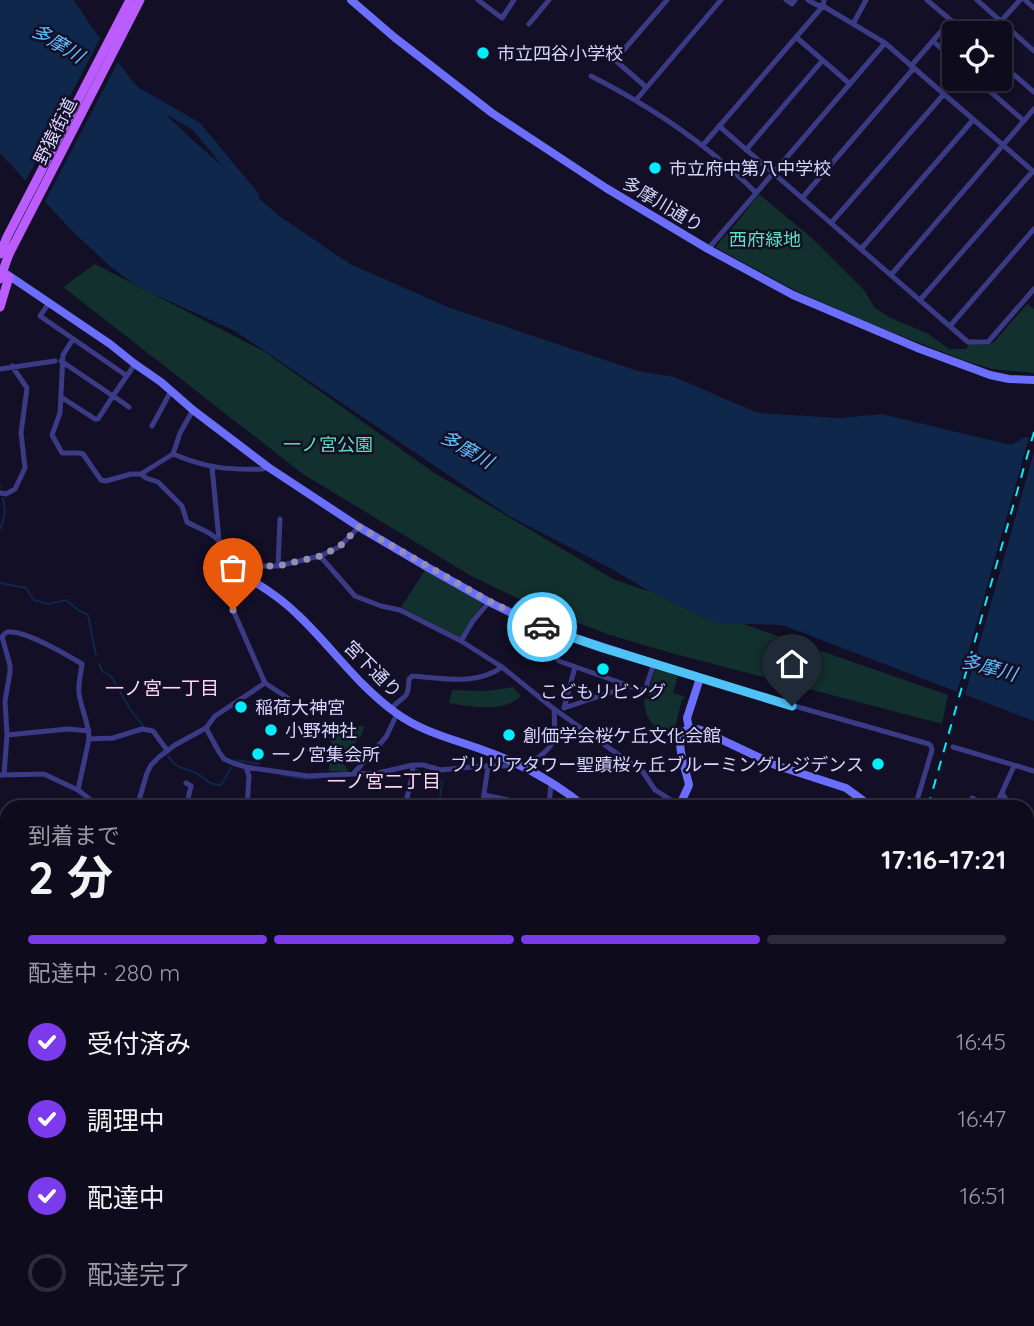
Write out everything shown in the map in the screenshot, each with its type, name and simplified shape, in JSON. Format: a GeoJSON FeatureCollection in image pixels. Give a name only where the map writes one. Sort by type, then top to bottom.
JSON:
{"type":"FeatureCollection","features":[{"type":"Feature","properties":{"kind":"main road","name":"野猿街道"},"geometry":{"type":"LineString","coordinates":[[0,307],[5,278],[4,253],[130,0]]}},
{"type":"Feature","properties":{"kind":"main road","name":"野猿街道"},"geometry":{"type":"LineString","coordinates":[[11,239],[140,0]]}},
{"type":"Feature","properties":{"kind":"street","name":"多摩川通り"},"geometry":{"type":"LineString","coordinates":[[351,0],[394,37],[502,120],[606,188],[708,249],[793,295],[910,345],[990,375],[1034,380]]}},
{"type":"Feature","properties":{"kind":"street"},"geometry":{"type":"LineString","coordinates":[[478,0],[502,18],[514,0]]}},
{"type":"Feature","properties":{"kind":"street"},"geometry":{"type":"LineString","coordinates":[[529,24],[549,0]]}},
{"type":"Feature","properties":{"kind":"street"},"geometry":{"type":"LineString","coordinates":[[646,87],[615,60],[667,0]]}},
{"type":"Feature","properties":{"kind":"street"},"geometry":{"type":"LineString","coordinates":[[636,100],[721,0]]}},
{"type":"Feature","properties":{"kind":"street"},"geometry":{"type":"LineString","coordinates":[[786,0],[792,4],[795,0]]}},
{"type":"Feature","properties":{"kind":"street"},"geometry":{"type":"LineString","coordinates":[[808,0],[817,5],[822,2]]}},
{"type":"Feature","properties":{"kind":"street"},"geometry":{"type":"LineString","coordinates":[[853,24],[866,0]]}},
{"type":"Feature","properties":{"kind":"street"},"geometry":{"type":"LineString","coordinates":[[802,198],[951,20],[927,0]]}},
{"type":"Feature","properties":{"kind":"street"},"geometry":{"type":"LineString","coordinates":[[977,0],[1001,21],[1023,0],[1034,8]]}},
{"type":"Feature","properties":{"kind":"street"},"geometry":{"type":"LineString","coordinates":[[822,2],[885,43],[1033,171],[920,300]]}},
{"type":"Feature","properties":{"kind":"street"},"geometry":{"type":"LineString","coordinates":[[703,145],[796,37],[822,2]]}},
{"type":"Feature","properties":{"kind":"street"},"geometry":{"type":"LineString","coordinates":[[1012,31],[1034,51]]}},
{"type":"Feature","properties":{"kind":"street"},"geometry":{"type":"LineString","coordinates":[[796,37],[850,84]]}},
{"type":"Feature","properties":{"kind":"street"},"geometry":{"type":"LineString","coordinates":[[933,41],[942,49]]}},
{"type":"Feature","properties":{"kind":"street"},"geometry":{"type":"LineString","coordinates":[[708,249],[885,43]]}},
{"type":"Feature","properties":{"kind":"street"},"geometry":{"type":"LineString","coordinates":[[746,150],[822,61]]}},
{"type":"Feature","properties":{"kind":"street"},"geometry":{"type":"LineString","coordinates":[[1012,73],[1034,92]]}},
{"type":"Feature","properties":{"kind":"street"},"geometry":{"type":"LineString","coordinates":[[591,76],[668,120],[703,145],[755,192]]}},
{"type":"Feature","properties":{"kind":"street"},"geometry":{"type":"LineString","coordinates":[[990,91],[1024,121]]}},
{"type":"Feature","properties":{"kind":"street"},"geometry":{"type":"LineString","coordinates":[[831,223],[944,94]]}},
{"type":"Feature","properties":{"kind":"street"},"geometry":{"type":"LineString","coordinates":[[891,275],[1034,109]]}},
{"type":"Feature","properties":{"kind":"street"},"geometry":{"type":"LineString","coordinates":[[861,249],[973,120]]}},
{"type":"Feature","properties":{"kind":"street"},"geometry":{"type":"LineString","coordinates":[[719,126],[968,342],[988,342],[1034,289]]}},
{"type":"Feature","properties":{"kind":"street"},"geometry":{"type":"LineString","coordinates":[[950,326],[1034,229]]}},
{"type":"Feature","properties":{"kind":"street"},"geometry":{"type":"LineString","coordinates":[[0,268],[5,278],[85,325],[268,467],[359,527],[489,601],[538,626],[755,695],[929,744],[932,750],[917,800]]}},
{"type":"Feature","properties":{"kind":"street"},"geometry":{"type":"LineString","coordinates":[[49,303],[40,316],[127,376]]}},
{"type":"Feature","properties":{"kind":"street"},"geometry":{"type":"LineString","coordinates":[[73,339],[58,361],[62,380],[60,413],[52,435],[62,453],[83,454],[101,480],[141,474],[173,454],[180,433],[193,410]]}},
{"type":"Feature","properties":{"kind":"street"},"geometry":{"type":"LineString","coordinates":[[0,369],[58,361],[129,407]]}},
{"type":"Feature","properties":{"kind":"street"},"geometry":{"type":"LineString","coordinates":[[61,397],[98,419],[135,364]]}},
{"type":"Feature","properties":{"kind":"street"},"geometry":{"type":"LineString","coordinates":[[0,493],[6,494],[15,489],[25,468],[20,433],[27,388],[12,366]]}},
{"type":"Feature","properties":{"kind":"street"},"geometry":{"type":"LineString","coordinates":[[152,426],[171,391]]}},
{"type":"Feature","properties":{"kind":"street"},"geometry":{"type":"LineString","coordinates":[[173,454],[212,467],[240,470],[268,467]]}},
{"type":"Feature","properties":{"kind":"street"},"geometry":{"type":"LineString","coordinates":[[212,467],[219,540],[223,547],[225,563],[232,569]]}},
{"type":"Feature","properties":{"kind":"street"},"geometry":{"type":"LineString","coordinates":[[141,474],[158,482],[182,506],[187,522],[219,540]]}},
{"type":"Feature","properties":{"kind":"street"},"geometry":{"type":"LineString","coordinates":[[278,566],[280,519]]}},
{"type":"Feature","properties":{"kind":"street"},"geometry":{"type":"LineString","coordinates":[[232,569],[245,566],[278,566],[320,556],[339,547],[359,527]]}},
{"type":"Feature","properties":{"kind":"street"},"geometry":{"type":"LineString","coordinates":[[320,556],[355,596],[400,610],[461,641],[502,667],[554,709],[563,711],[643,772],[655,790],[674,800]]}},
{"type":"Feature","properties":{"kind":"street"},"geometry":{"type":"LineString","coordinates":[[232,569],[226,584],[233,610],[265,683],[288,698]]}},
{"type":"Feature","properties":{"kind":"street","name":"宮下通り"},"geometry":{"type":"LineString","coordinates":[[232,569],[285,602],[377,698],[394,712],[436,735],[525,767],[575,800]]}},
{"type":"Feature","properties":{"kind":"street"},"geometry":{"type":"LineString","coordinates":[[461,641],[489,601]]}},
{"type":"Feature","properties":{"kind":"street"},"geometry":{"type":"LineString","coordinates":[[548,629],[547,642],[559,661],[622,684],[645,690],[654,663]]}},
{"type":"Feature","properties":{"kind":"street"},"geometry":{"type":"LineString","coordinates":[[78,790],[89,739],[79,694],[82,664],[40,642],[10,631],[4,633],[2,637],[10,666],[3,721],[7,735],[2,775],[44,774],[78,790],[91,800]]}},
{"type":"Feature","properties":{"kind":"street"},"geometry":{"type":"LineString","coordinates":[[354,773],[386,737],[397,702],[408,694],[409,679],[412,676],[471,679],[492,675],[502,667]]}},
{"type":"Feature","properties":{"kind":"street"},"geometry":{"type":"LineString","coordinates":[[563,711],[575,667]]}},
{"type":"Feature","properties":{"kind":"street"},"geometry":{"type":"LineString","coordinates":[[689,729],[688,713],[699,678]]}},
{"type":"Feature","properties":{"kind":"street"},"geometry":{"type":"LineString","coordinates":[[139,800],[151,765],[167,750],[206,728],[215,716],[265,683]]}},
{"type":"Feature","properties":{"kind":"street"},"geometry":{"type":"LineString","coordinates":[[563,711],[618,690],[622,684]]}},
{"type":"Feature","properties":{"kind":"street"},"geometry":{"type":"LineString","coordinates":[[525,767],[552,746],[555,730],[554,709]]}},
{"type":"Feature","properties":{"kind":"street"},"geometry":{"type":"LineString","coordinates":[[206,728],[224,759],[246,766],[309,776],[378,773],[423,765],[441,770],[511,766],[516,763]]}},
{"type":"Feature","properties":{"kind":"street"},"geometry":{"type":"LineString","coordinates":[[7,735],[68,729],[89,731]]}},
{"type":"Feature","properties":{"kind":"street"},"geometry":{"type":"LineString","coordinates":[[89,739],[113,738],[142,729],[153,731],[167,750]]}},
{"type":"Feature","properties":{"kind":"street"},"geometry":{"type":"LineString","coordinates":[[682,800],[689,785],[679,747],[681,737],[689,729],[701,730],[775,765],[846,788],[862,800]]}},
{"type":"Feature","properties":{"kind":"street"},"geometry":{"type":"LineString","coordinates":[[953,747],[1034,771]]}},
{"type":"Feature","properties":{"kind":"street"},"geometry":{"type":"LineString","coordinates":[[998,800],[1014,765]]}},
{"type":"Feature","properties":{"kind":"street"},"geometry":{"type":"LineString","coordinates":[[246,766],[249,776],[247,800]]}},
{"type":"Feature","properties":{"kind":"street"},"geometry":{"type":"LineString","coordinates":[[484,800],[488,767]]}},
{"type":"Feature","properties":{"kind":"street"},"geometry":{"type":"LineString","coordinates":[[406,800],[413,768]]}},
{"type":"Feature","properties":{"kind":"street"},"geometry":{"type":"LineString","coordinates":[[186,783],[191,786],[188,800]]}},
{"type":"Feature","properties":{"kind":"street"},"geometry":{"type":"LineString","coordinates":[[550,800],[551,783]]}},
{"type":"Feature","properties":{"kind":"street"},"geometry":{"type":"LineString","coordinates":[[1002,793],[1006,800]]}},
{"type":"Feature","properties":{"kind":"street"},"geometry":{"type":"LineString","coordinates":[[484,795],[508,800]]}},
{"type":"Feature","properties":{"kind":"street"},"geometry":{"type":"LineString","coordinates":[[972,798],[976,800]]}},
{"type":"Feature","properties":{"kind":"green space","name":"西府緑地"},"geometry":{"type":"Polygon","coordinates":[[[759,194],[813,239],[864,290],[875,308],[927,333],[949,349],[966,349],[969,344],[988,345],[994,342],[1027,304],[1034,309],[1034,373],[992,369],[871,324],[796,291],[715,247],[759,194]]]}},
{"type":"Feature","properties":{"kind":"green space","name":"一ノ宮公園"},"geometry":{"type":"Polygon","coordinates":[[[95,264],[265,352],[433,472],[613,579],[948,695],[942,724],[610,635],[538,608],[473,577],[303,474],[63,287],[95,264]]]}},
{"type":"Feature","properties":{"kind":"green space"},"geometry":{"type":"Polygon","coordinates":[[[427,567],[484,601],[461,641],[401,607],[427,567]]]}},
{"type":"Feature","properties":{"kind":"green space"},"geometry":{"type":"Polygon","coordinates":[[[655,669],[678,676],[673,693],[686,697],[682,700],[674,731],[667,736],[650,721],[644,705],[644,699],[650,698],[648,694],[655,669]]]}},
{"type":"Feature","properties":{"kind":"green space"},"geometry":{"type":"Polygon","coordinates":[[[513,687],[521,696],[506,705],[487,707],[449,703],[452,690],[486,691],[513,687]]]}},
{"type":"Feature","properties":{"kind":"green space"},"geometry":{"type":"Polygon","coordinates":[[[358,726],[364,726],[363,732],[343,763],[349,772],[329,771],[332,729],[356,731],[358,726]]]}},
{"type":"Feature","properties":{"kind":"water"},"geometry":{"type":"Polygon","coordinates":[[[0,0],[74,0],[134,83],[188,136],[278,215],[350,264],[450,308],[638,371],[674,377],[758,413],[840,418],[882,414],[1011,445],[1025,437],[1034,439],[1034,721],[782,625],[714,623],[509,516],[235,331],[138,287],[112,268],[71,230],[0,153],[0,0]]]}},
{"type":"Feature","properties":{"kind":"pier"},"geometry":{"type":"Polygon","coordinates":[[[102,35],[120,58],[43,205],[24,184],[102,35]]]}},
{"type":"Feature","properties":{"kind":"pier"},"geometry":{"type":"Polygon","coordinates":[[[1030,434],[1034,436],[1034,452],[964,698],[956,696],[1030,434]]]}},
{"type":"Feature","properties":{"kind":"waterway","name":"多摩川"},"geometry":{"type":"LineString","coordinates":[[140,94],[196,126],[254,196]]}},
{"type":"Feature","properties":{"kind":"waterway"},"geometry":{"type":"LineString","coordinates":[[0,529],[4,514],[3,498]]}},
{"type":"Feature","properties":{"kind":"waterway"},"geometry":{"type":"LineString","coordinates":[[0,583],[26,588],[34,600],[49,604],[66,600],[88,615],[96,655]]}},
{"type":"Feature","properties":{"kind":"waterway"},"geometry":{"type":"LineString","coordinates":[[99,664],[102,671],[111,676],[143,726]]}},
{"type":"Feature","properties":{"kind":"waterway"},"geometry":{"type":"LineString","coordinates":[[168,756],[177,766],[217,785],[221,785],[231,768]]}},
{"type":"Feature","properties":{"kind":"waterway"},"geometry":{"type":"LineString","coordinates":[[236,760],[259,764]]}},
{"type":"Feature","properties":{"kind":"waterway"},"geometry":{"type":"LineString","coordinates":[[415,769],[442,782],[440,800]]}},
{"type":"Feature","properties":{"kind":"waterway"},"geometry":{"type":"LineString","coordinates":[[282,775],[304,779],[319,778]]}},
{"type":"Feature","properties":{"kind":"railway"},"geometry":{"type":"LineString","coordinates":[[930,800],[1034,432]]}},
{"type":"Feature","properties":{"kind":"way so far"},"geometry":{"type":"LineString","coordinates":[[233,610],[226,584],[228,567],[237,571],[245,566],[278,566],[320,556],[339,547],[359,527],[489,601],[542,627]]}},
{"type":"Feature","properties":{"kind":"place","name":"市立四谷小学校"},"geometry":{"type":"Point","coordinates":[483,53]}},
{"type":"Feature","properties":{"kind":"place","name":"市立府中第八中学校"},"geometry":{"type":"Point","coordinates":[655,168]}},
{"type":"Feature","properties":{"kind":"place","name":"こどもリビング"},"geometry":{"type":"Point","coordinates":[603,669]}},
{"type":"Feature","properties":{"kind":"place","name":"稲荷大神宮"},"geometry":{"type":"Point","coordinates":[241,707]}},
{"type":"Feature","properties":{"kind":"place","name":"小野神社"},"geometry":{"type":"Point","coordinates":[271,730]}},
{"type":"Feature","properties":{"kind":"place","name":"創価学会桜ケ丘文化会館"},"geometry":{"type":"Point","coordinates":[509,735]}},
{"type":"Feature","properties":{"kind":"place","name":"一ノ宮集会所"},"geometry":{"type":"Point","coordinates":[258,754]}},
{"type":"Feature","properties":{"kind":"place","name":"ブリリアタワー聖蹟桜ヶ丘ブルーミングレジデンス"},"geometry":{"type":"Point","coordinates":[878,764]}},
{"type":"Feature","properties":{"kind":"district","name":"一ノ宮一丁目"},"geometry":{"type":"Point","coordinates":[162,688]}},
{"type":"Feature","properties":{"kind":"district","name":"一ノ宮二丁目"},"geometry":{"type":"Point","coordinates":[384,781]}},
{"type":"Feature","properties":{"kind":"route"},"geometry":{"type":"LineString","coordinates":[[542,627],[792,706]]}}]}
